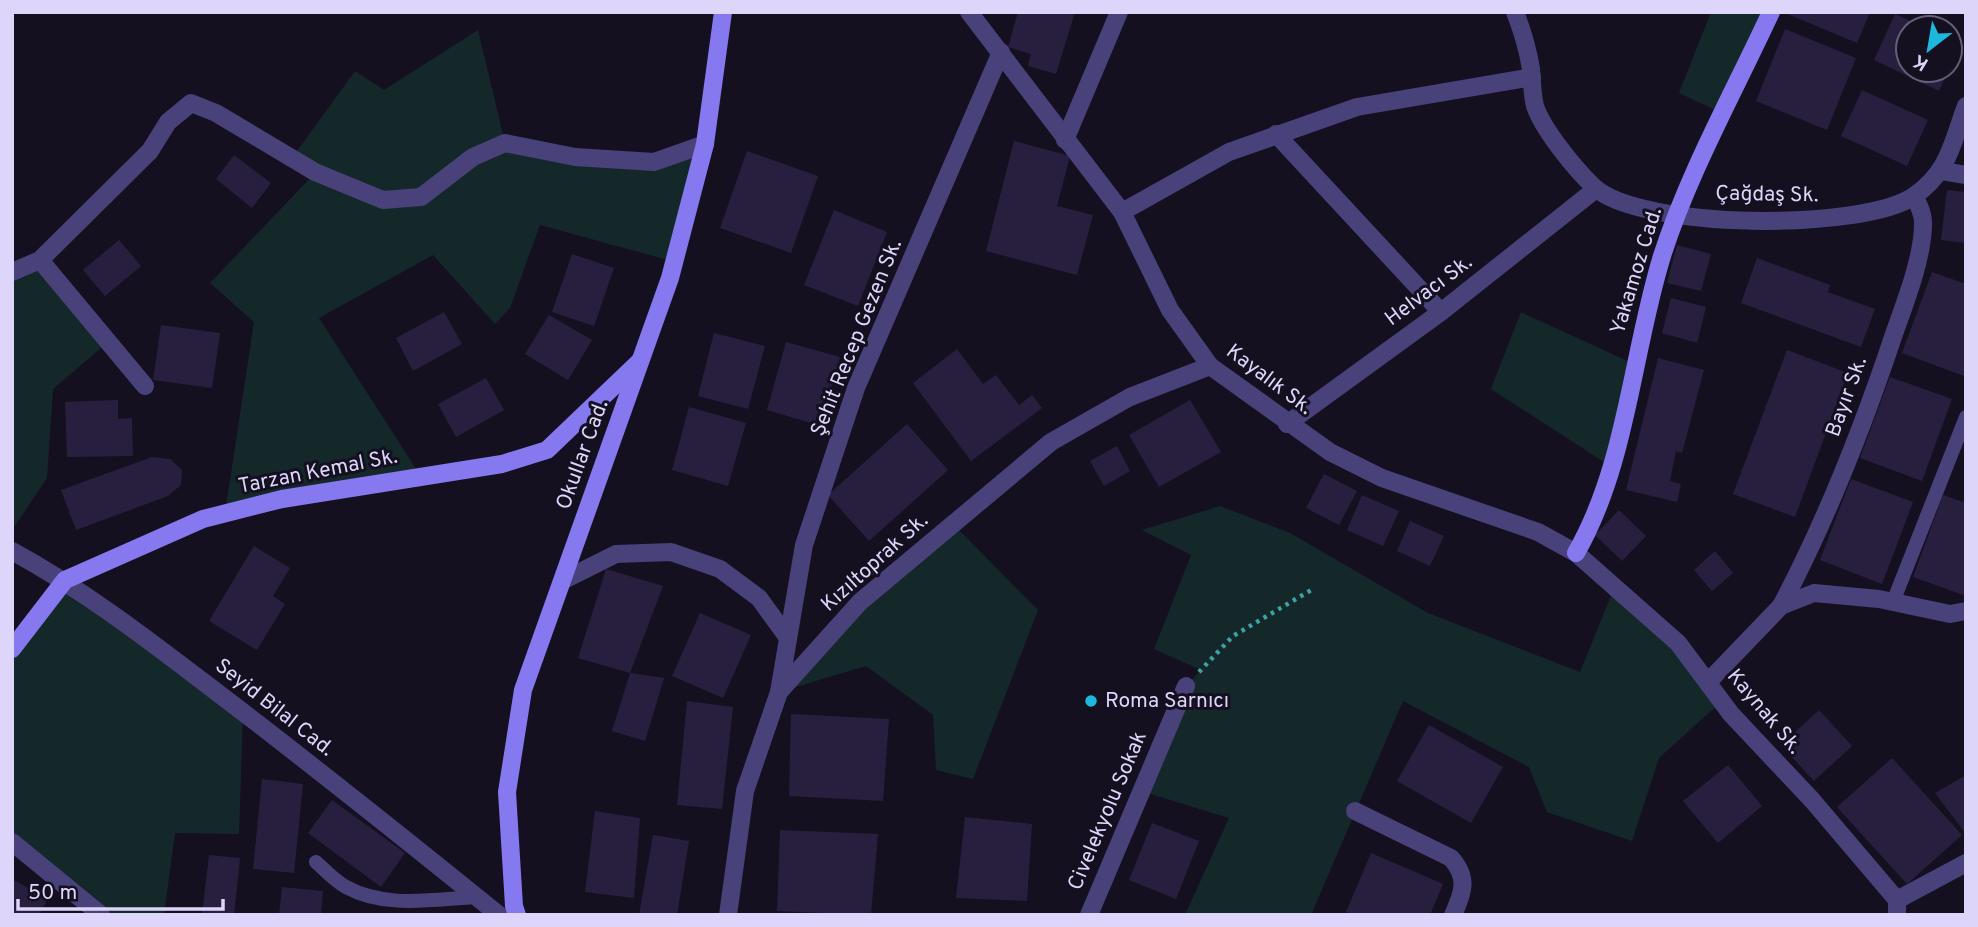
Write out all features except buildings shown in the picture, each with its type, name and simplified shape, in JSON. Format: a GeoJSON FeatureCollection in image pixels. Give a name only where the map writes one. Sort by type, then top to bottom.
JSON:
{"type":"FeatureCollection","features":[{"type":"Feature","properties":{"kind":"street","name":"Okullar Cad."},"geometry":{"type":"LineString","coordinates":[[517,915],[514,906],[506,792],[523,690],[670,278],[705,144],[723,12]]}},
{"type":"Feature","properties":{"kind":"street","name":"Kayalık Sk."},"geometry":{"type":"LineString","coordinates":[[969,12],[1122,212],[1170,310],[1210,366],[1287,424],[1330,452],[1382,478],[1538,532],[1576,552]]}},
{"type":"Feature","properties":{"kind":"street"},"geometry":{"type":"LineString","coordinates":[[1065,140],[1119,12]]}},
{"type":"Feature","properties":{"kind":"street"},"geometry":{"type":"LineString","coordinates":[[1515,12],[1532,77],[1535,106],[1553,137],[1596,189]]}},
{"type":"Feature","properties":{"kind":"street","name":"Yakamoz Cad."},"geometry":{"type":"LineString","coordinates":[[1576,552],[1591,526],[1603,493],[1643,324],[1676,215],[1771,12]]}},
{"type":"Feature","properties":{"kind":"street","name":"Şehit Recep Gezen Sk."},"geometry":{"type":"LineString","coordinates":[[779,692],[804,545],[856,388],[1001,52]]}},
{"type":"Feature","properties":{"kind":"street"},"geometry":{"type":"LineString","coordinates":[[1122,212],[1229,152],[1357,107],[1532,77]]}},
{"type":"Feature","properties":{"kind":"street"},"geometry":{"type":"LineString","coordinates":[[12,272],[40,260],[150,151],[169,121],[191,103],[216,113],[316,172],[383,200],[421,197],[473,157],[505,143],[575,157],[654,162],[705,144]]}},
{"type":"Feature","properties":{"kind":"street","name":"Çağdaş Sk."},"geometry":{"type":"LineString","coordinates":[[1596,189],[1633,206],[1676,215],[1805,222],[1883,211],[1914,196],[1942,171],[1966,106]]}},
{"type":"Feature","properties":{"kind":"street"},"geometry":{"type":"LineString","coordinates":[[1276,134],[1441,312]]}},
{"type":"Feature","properties":{"kind":"street"},"geometry":{"type":"LineString","coordinates":[[1942,171],[1966,175]]}},
{"type":"Feature","properties":{"kind":"street","name":"Helvacı Sk."},"geometry":{"type":"LineString","coordinates":[[1287,424],[1441,312],[1596,189]]}},
{"type":"Feature","properties":{"kind":"street","name":"Bayır Sk."},"geometry":{"type":"LineString","coordinates":[[1781,606],[1808,554],[1848,462],[1908,293],[1924,226],[1921,208],[1914,196]]}},
{"type":"Feature","properties":{"kind":"street"},"geometry":{"type":"LineString","coordinates":[[40,260],[145,386]]}},
{"type":"Feature","properties":{"kind":"street","name":"Tarzan Kemal Sk."},"geometry":{"type":"LineString","coordinates":[[12,649],[65,580],[203,519],[282,499],[502,464],[547,450],[641,360]]}},
{"type":"Feature","properties":{"kind":"street","name":"Kızıltoprak Sk."},"geometry":{"type":"LineString","coordinates":[[728,915],[745,791],[779,692],[860,602],[1051,442],[1130,397],[1210,366]]}},
{"type":"Feature","properties":{"kind":"street","name":"Seyid Bilal Cad."},"geometry":{"type":"LineString","coordinates":[[12,551],[65,580],[233,704],[499,915]]}},
{"type":"Feature","properties":{"kind":"street"},"geometry":{"type":"LineString","coordinates":[[562,581],[616,554],[671,552],[720,569],[730,576],[759,598],[788,638]]}},
{"type":"Feature","properties":{"kind":"street","name":"Kaynak Sk."},"geometry":{"type":"LineString","coordinates":[[1576,552],[1678,643],[1756,743],[1812,800],[1897,907]]}},
{"type":"Feature","properties":{"kind":"street"},"geometry":{"type":"LineString","coordinates":[[1708,682],[1781,606],[1814,593],[1893,602],[1950,614],[1966,611]]}},
{"type":"Feature","properties":{"kind":"street","name":"Civelekyolu Sokak"},"geometry":{"type":"LineString","coordinates":[[1088,915],[1186,687]]}},
{"type":"Feature","properties":{"kind":"street"},"geometry":{"type":"LineString","coordinates":[[1355,811],[1451,858],[1462,870],[1464,883],[1453,915]]}},
{"type":"Feature","properties":{"kind":"street"},"geometry":{"type":"LineString","coordinates":[[12,842],[101,915]]}},
{"type":"Feature","properties":{"kind":"street"},"geometry":{"type":"LineString","coordinates":[[1897,907],[1966,863]]}},
{"type":"Feature","properties":{"kind":"lane"},"geometry":{"type":"LineString","coordinates":[[1893,602],[1966,417]]}},
{"type":"Feature","properties":{"kind":"lane"},"geometry":{"type":"LineString","coordinates":[[316,862],[345,886],[371,897],[399,902],[477,897]]}},
{"type":"Feature","properties":{"kind":"path"},"geometry":{"type":"LineString","coordinates":[[1186,687],[1233,635],[1313,589]]}},
{"type":"Feature","properties":{"kind":"green space"},"geometry":{"type":"Polygon","coordinates":[[[1711,12],[1771,12],[1724,114],[1679,93],[1711,12]]]}},
{"type":"Feature","properties":{"kind":"green space"},"geometry":{"type":"Polygon","coordinates":[[[478,30],[505,143],[654,162],[705,144],[675,262],[540,225],[510,308],[495,324],[433,255],[319,318],[420,475],[225,513],[254,322],[210,283],[315,173],[292,158],[355,71],[384,90],[478,30]]]}},
{"type":"Feature","properties":{"kind":"green space"},"geometry":{"type":"Polygon","coordinates":[[[40,260],[108,342],[53,389],[47,478],[12,530],[12,272],[40,260]]]}},
{"type":"Feature","properties":{"kind":"green space"},"geometry":{"type":"Polygon","coordinates":[[[1521,312],[1634,364],[1610,466],[1491,389],[1521,312]]]}},
{"type":"Feature","properties":{"kind":"green space"},"geometry":{"type":"Polygon","coordinates":[[[1220,506],[1290,533],[1428,613],[1580,672],[1615,586],[1722,701],[1659,758],[1632,841],[1547,812],[1529,767],[1403,701],[1311,915],[1185,915],[1229,818],[1141,791],[1186,686],[1201,670],[1154,649],[1191,555],[1142,530],[1220,506]]]}},
{"type":"Feature","properties":{"kind":"green space"},"geometry":{"type":"Polygon","coordinates":[[[953,524],[1038,610],[973,779],[936,770],[933,715],[866,666],[779,692],[953,524]]]}},
{"type":"Feature","properties":{"kind":"green space"},"geometry":{"type":"Polygon","coordinates":[[[65,580],[243,713],[239,834],[175,833],[164,915],[101,915],[12,842],[12,649],[65,580]]]}},
{"type":"Feature","properties":{"kind":"place","name":"Roma Sarnıcı"},"geometry":{"type":"Point","coordinates":[1091,701]}}]}
